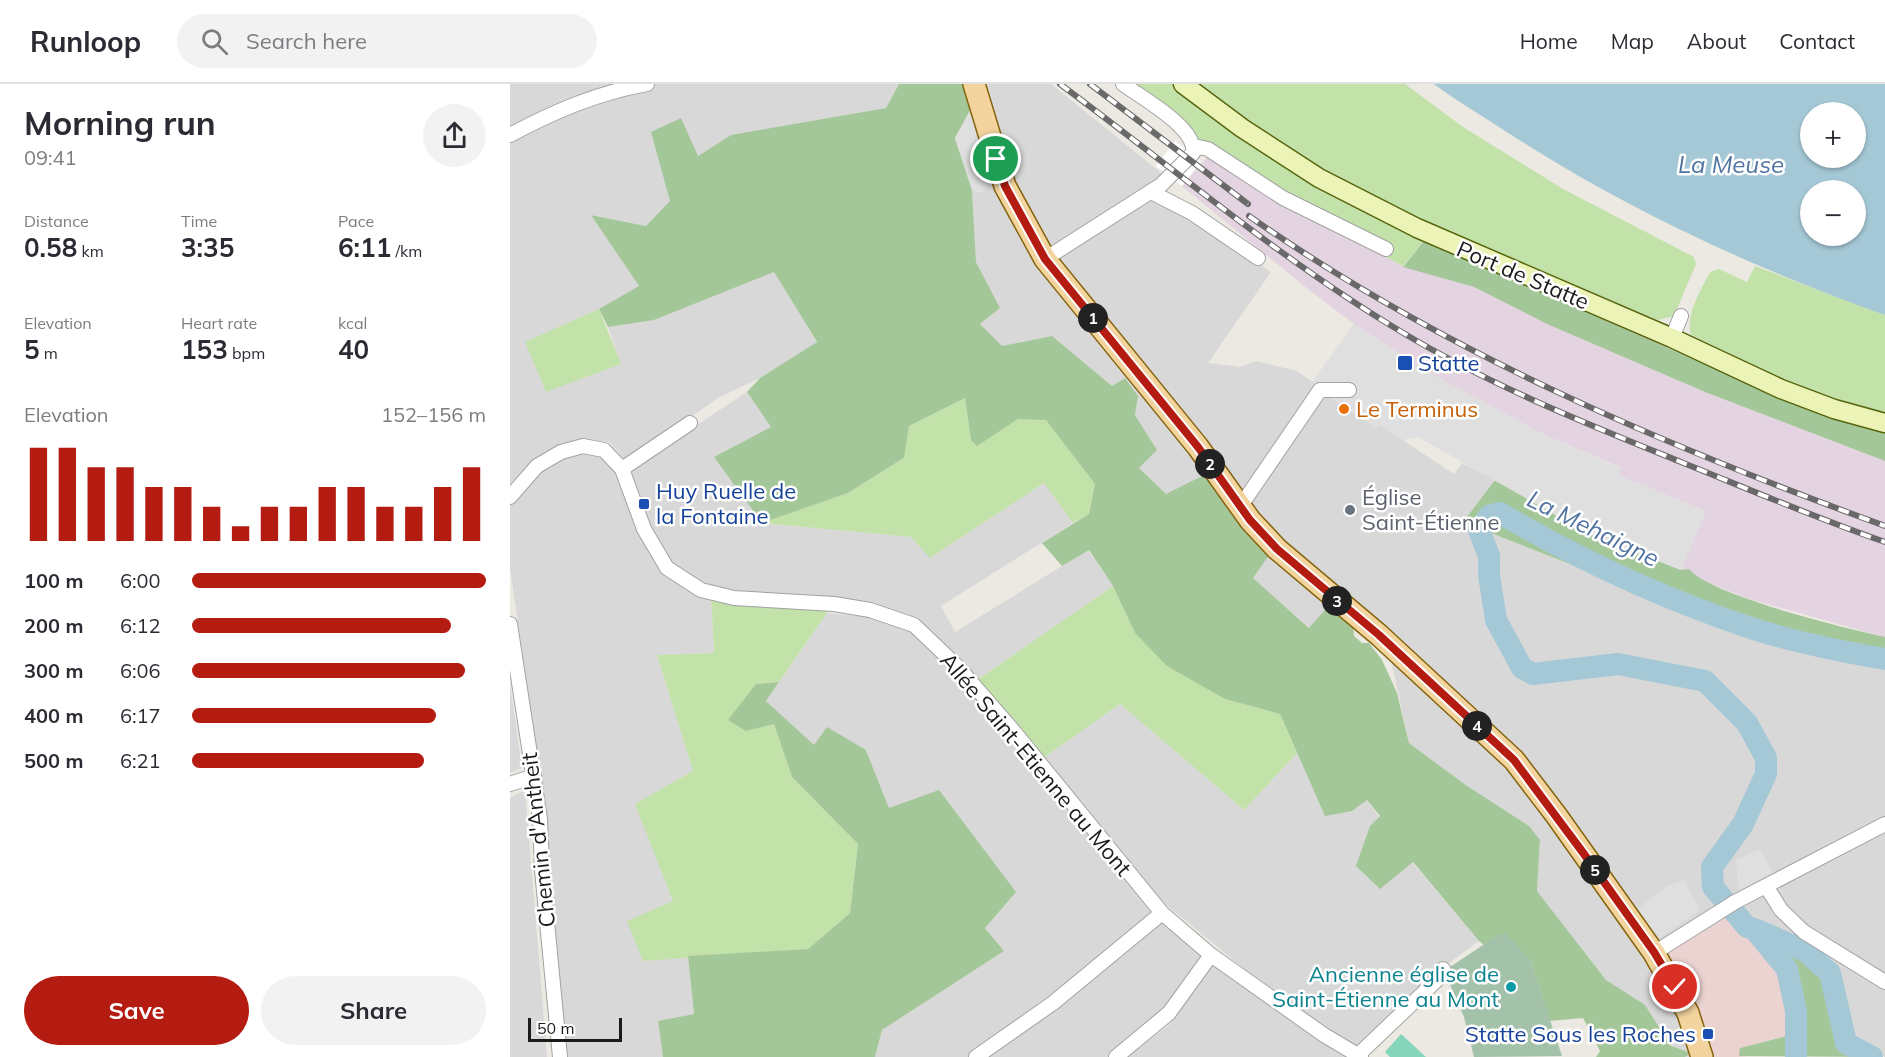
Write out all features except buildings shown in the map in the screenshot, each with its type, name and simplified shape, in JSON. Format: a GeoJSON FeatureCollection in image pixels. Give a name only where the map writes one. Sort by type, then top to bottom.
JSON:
{"type":"FeatureCollection","features":[{"type":"Feature","properties":{"kind":"main road"},"geometry":{"type":"LineString","coordinates":[[974,84],[1005,186],[1045,259],[1198,447],[1240,507],[1277,549],[1379,635],[1514,760],[1654,952],[1688,1013],[1702,1055]]}},
{"type":"Feature","properties":{"kind":"street"},"geometry":{"type":"LineString","coordinates":[[510,135],[559,109],[611,91],[647,84]]}},
{"type":"Feature","properties":{"kind":"street"},"geometry":{"type":"LineString","coordinates":[[1045,259],[1161,185],[1193,153],[1194,146],[1182,127],[1123,84]]}},
{"type":"Feature","properties":{"kind":"street","name":"Port de Statte"},"geometry":{"type":"LineString","coordinates":[[1183,84],[1242,128],[1319,178],[1364,203],[1513,271],[1672,338],[1781,389],[1834,409],[1885,423]]}},
{"type":"Feature","properties":{"kind":"street"},"geometry":{"type":"LineString","coordinates":[[1194,146],[1208,149],[1283,198],[1386,249]]}},
{"type":"Feature","properties":{"kind":"street"},"geometry":{"type":"LineString","coordinates":[[1151,192],[1192,213],[1258,258]]}},
{"type":"Feature","properties":{"kind":"street"},"geometry":{"type":"LineString","coordinates":[[1672,338],[1682,316]]}},
{"type":"Feature","properties":{"kind":"street"},"geometry":{"type":"LineString","coordinates":[[1240,507],[1320,390],[1349,390]]}},
{"type":"Feature","properties":{"kind":"street"},"geometry":{"type":"LineString","coordinates":[[622,469],[690,423]]}},
{"type":"Feature","properties":{"kind":"street","name":"Allée Saint-Etienne au Mont"},"geometry":{"type":"LineString","coordinates":[[510,496],[537,466],[561,452],[583,446],[604,450],[622,469],[644,528],[667,568],[701,590],[734,598],[870,610],[914,626],[959,668],[1162,913],[1211,955],[1324,1035],[1359,1056],[1440,977],[1443,969]]}},
{"type":"Feature","properties":{"kind":"street","name":"Chemin d'Antheit"},"geometry":{"type":"LineString","coordinates":[[510,624],[534,776],[560,1057]]}},
{"type":"Feature","properties":{"kind":"street"},"geometry":{"type":"LineString","coordinates":[[510,784],[534,776]]}},
{"type":"Feature","properties":{"kind":"street"},"geometry":{"type":"LineString","coordinates":[[1654,952],[1766,885],[1885,824]]}},
{"type":"Feature","properties":{"kind":"street"},"geometry":{"type":"LineString","coordinates":[[1766,885],[1781,910],[1804,932],[1885,982]]}},
{"type":"Feature","properties":{"kind":"street"},"geometry":{"type":"LineString","coordinates":[[976,1057],[1053,1003],[1162,913]]}},
{"type":"Feature","properties":{"kind":"street"},"geometry":{"type":"LineString","coordinates":[[1120,1056],[1169,1013],[1211,955]]}},
{"type":"Feature","properties":{"kind":"shaded area"},"geometry":{"type":"Polygon","coordinates":[[[510,84],[899,84],[886,108],[731,135],[698,156],[671,201],[647,226],[592,215],[639,286],[599,309],[526,342],[621,365],[608,327],[654,320],[774,272],[817,343],[760,378],[718,398],[626,461],[609,442],[581,439],[557,446],[532,461],[510,484],[510,84]]]}},
{"type":"Feature","properties":{"kind":"shaded area"},"geometry":{"type":"Polygon","coordinates":[[[964,84],[1051,84],[1165,176],[1156,194],[1271,272],[1208,363],[1240,367],[1256,361],[1297,371],[1377,428],[1380,425],[1454,474],[1462,463],[1495,480],[1463,522],[1744,632],[1811,650],[1885,664],[1885,1057],[1862,1044],[1846,1043],[1830,973],[1805,951],[1717,913],[1675,987],[1692,1057],[1685,1057],[1690,1053],[1671,1046],[1645,1006],[1606,980],[1537,891],[1540,841],[1409,743],[1385,632],[1339,594],[1310,628],[1252,578],[1237,517],[1204,475],[1166,495],[1139,468],[1157,450],[1135,415],[1138,396],[1124,378],[1112,386],[1052,336],[1002,346],[980,324],[1000,308],[976,262],[972,190],[982,193],[991,177],[964,84]]]}},
{"type":"Feature","properties":{"kind":"shaded area"},"geometry":{"type":"Polygon","coordinates":[[[971,109],[991,177],[982,193],[972,190],[955,138],[971,109]]]}},
{"type":"Feature","properties":{"kind":"shaded area"},"geometry":{"type":"Polygon","coordinates":[[[1208,156],[1293,208],[1403,266],[1474,287],[1547,324],[1705,392],[1885,461],[1885,637],[1749,599],[1697,578],[1689,569],[1681,570],[1705,511],[1618,475],[1620,467],[1545,435],[1435,376],[1354,324],[1182,186],[1208,156]]]}},
{"type":"Feature","properties":{"kind":"shaded area"},"geometry":{"type":"Polygon","coordinates":[[[1354,324],[1435,376],[1545,435],[1620,468],[1619,475],[1706,512],[1681,570],[1587,533],[1418,437],[1403,440],[1380,425],[1377,428],[1337,403],[1312,382],[1354,324]]]}},
{"type":"Feature","properties":{"kind":"shaded area"},"geometry":{"type":"Polygon","coordinates":[[[747,392],[771,427],[762,523],[911,537],[1015,501],[1045,483],[1073,523],[941,606],[955,632],[1088,550],[1113,586],[977,680],[916,622],[711,593],[714,653],[657,655],[693,771],[636,804],[673,901],[643,961],[688,956],[694,1014],[658,1021],[663,1057],[566,1057],[564,1020],[555,958],[547,820],[510,568],[510,502],[536,476],[559,460],[584,452],[602,456],[619,475],[647,526],[627,471],[747,392]]]}},
{"type":"Feature","properties":{"kind":"shaded area"},"geometry":{"type":"Polygon","coordinates":[[[827,613],[868,617],[910,631],[959,678],[1158,918],[1067,983],[1162,917],[1208,955],[1167,1010],[1107,1057],[875,1057],[882,1030],[1004,951],[889,808],[866,749],[814,746],[766,701],[827,613]]]}},
{"type":"Feature","properties":{"kind":"shaded area"},"geometry":{"type":"Polygon","coordinates":[[[510,684],[522,768],[510,773],[510,684]]]}},
{"type":"Feature","properties":{"kind":"shaded area"},"geometry":{"type":"Polygon","coordinates":[[[1120,704],[1244,810],[1297,753],[1325,815],[1366,799],[1412,862],[1479,941],[1441,969],[1357,1045],[1352,1046],[1286,1003],[1153,894],[1042,759],[1120,704]]]}},
{"type":"Feature","properties":{"kind":"shaded area"},"geometry":{"type":"Polygon","coordinates":[[[525,790],[547,1057],[510,1057],[510,798],[525,790]]]}},
{"type":"Feature","properties":{"kind":"shaded area"},"geometry":{"type":"Polygon","coordinates":[[[1760,849],[1777,880],[1744,897],[1738,889],[1736,860],[1760,849]]]}},
{"type":"Feature","properties":{"kind":"shaded area"},"geometry":{"type":"Polygon","coordinates":[[[1684,880],[1700,910],[1658,939],[1636,910],[1667,886],[1684,880]]]}},
{"type":"Feature","properties":{"kind":"shaded area"},"geometry":{"type":"Polygon","coordinates":[[[1717,913],[1754,929],[1787,969],[1796,1011],[1794,1034],[1740,1048],[1740,1056],[1749,1057],[1714,1057],[1690,996],[1659,949],[1717,913]]]}},
{"type":"Feature","properties":{"kind":"shaded area"},"geometry":{"type":"Polygon","coordinates":[[[1212,962],[1349,1057],[1127,1057],[1169,1025],[1212,962]]]}},
{"type":"Feature","properties":{"kind":"green space"},"geometry":{"type":"Polygon","coordinates":[[[899,84],[964,84],[971,109],[955,138],[972,190],[976,262],[1000,308],[980,324],[1002,346],[1052,336],[1112,386],[1125,378],[1138,396],[1135,415],[1157,450],[1139,468],[1166,494],[1204,475],[1237,517],[1272,551],[1253,578],[1309,628],[1331,603],[1353,622],[1354,636],[1362,643],[1369,643],[1382,660],[1397,693],[1409,743],[1467,786],[1529,826],[1540,840],[1537,891],[1606,980],[1645,1005],[1671,1046],[1691,1053],[1685,1057],[1596,1057],[1600,1051],[1583,1018],[1550,1021],[1530,960],[1498,935],[1484,945],[1479,941],[1413,862],[1380,889],[1356,866],[1370,826],[1380,816],[1367,800],[1352,811],[1325,816],[1280,714],[1225,699],[1167,666],[1135,633],[1113,586],[1089,550],[1062,566],[1042,543],[1089,514],[1095,484],[1046,420],[1018,419],[977,446],[971,440],[965,398],[909,426],[904,458],[848,493],[762,523],[714,457],[771,427],[747,392],[760,378],[817,342],[774,272],[654,320],[608,327],[599,309],[639,286],[591,215],[646,226],[670,201],[651,132],[681,118],[698,156],[731,135],[886,108],[899,84]]]}},
{"type":"Feature","properties":{"kind":"green space"},"geometry":{"type":"Polygon","coordinates":[[[1123,84],[1183,84],[1417,228],[1424,241],[1403,266],[1382,255],[1385,249],[1208,149],[1123,84]]]}},
{"type":"Feature","properties":{"kind":"green space"},"geometry":{"type":"Polygon","coordinates":[[[1195,84],[1405,84],[1463,127],[1563,189],[1694,257],[1696,264],[1674,316],[1658,320],[1496,256],[1377,201],[1302,158],[1195,84]]]}},
{"type":"Feature","properties":{"kind":"green space"},"geometry":{"type":"Polygon","coordinates":[[[1424,241],[1779,397],[1885,431],[1885,461],[1705,392],[1547,324],[1474,287],[1403,267],[1424,241]]]}},
{"type":"Feature","properties":{"kind":"green space"},"geometry":{"type":"Polygon","coordinates":[[[1755,266],[1885,315],[1885,415],[1827,400],[1691,335],[1692,311],[1710,272],[1719,269],[1747,282],[1755,266]]]}},
{"type":"Feature","properties":{"kind":"green space"},"geometry":{"type":"Polygon","coordinates":[[[599,309],[621,364],[546,392],[525,342],[599,309]]]}},
{"type":"Feature","properties":{"kind":"green space"},"geometry":{"type":"Polygon","coordinates":[[[965,398],[971,439],[1018,419],[1046,419],[1095,484],[1089,514],[1073,523],[1044,483],[930,558],[911,537],[762,523],[848,493],[903,459],[909,426],[965,398]]]}},
{"type":"Feature","properties":{"kind":"green space"},"geometry":{"type":"Polygon","coordinates":[[[1495,480],[1587,533],[1681,570],[1689,569],[1702,579],[1724,590],[1781,610],[1885,637],[1885,664],[1811,650],[1744,632],[1463,522],[1495,480]]]}},
{"type":"Feature","properties":{"kind":"green space"},"geometry":{"type":"Polygon","coordinates":[[[1113,586],[1135,633],[1225,699],[1280,714],[1297,753],[1244,810],[1120,704],[1042,759],[977,680],[1113,586]]]}},
{"type":"Feature","properties":{"kind":"green space"},"geometry":{"type":"Polygon","coordinates":[[[711,593],[824,603],[827,613],[779,682],[756,684],[746,731],[774,724],[792,777],[858,844],[850,913],[808,949],[643,961],[627,921],[673,901],[635,804],[693,771],[657,655],[714,653],[711,593]]]}},
{"type":"Feature","properties":{"kind":"green space"},"geometry":{"type":"Polygon","coordinates":[[[779,682],[766,701],[814,745],[827,727],[866,750],[889,808],[939,790],[1016,892],[985,928],[1004,951],[882,1030],[875,1057],[663,1057],[658,1021],[694,1014],[688,956],[808,949],[850,913],[858,844],[792,777],[774,724],[746,731],[728,720],[756,684],[779,682]]]}},
{"type":"Feature","properties":{"kind":"green space"},"geometry":{"type":"Polygon","coordinates":[[[1754,929],[1805,951],[1830,973],[1845,1043],[1862,1044],[1881,1057],[1739,1056],[1740,1048],[1794,1034],[1796,1011],[1787,969],[1754,929]]]}},
{"type":"Feature","properties":{"kind":"green space"},"geometry":{"type":"Polygon","coordinates":[[[1506,933],[1530,960],[1562,1056],[1474,1057],[1464,1017],[1444,971],[1498,935],[1506,933]]]}},
{"type":"Feature","properties":{"kind":"green space"},"geometry":{"type":"Polygon","coordinates":[[[1401,1034],[1426,1057],[1390,1057],[1385,1052],[1401,1034]]]}},
{"type":"Feature","properties":{"kind":"water","name":"La Meuse"},"geometry":{"type":"Polygon","coordinates":[[[1434,84],[1885,84],[1885,315],[1735,255],[1638,209],[1545,156],[1434,84]]]}},
{"type":"Feature","properties":{"kind":"pier"},"geometry":{"type":"Polygon","coordinates":[[[1175,141],[1201,161],[1182,186],[1156,166],[1175,141]]]}},
{"type":"Feature","properties":{"kind":"waterway","name":"La Mehaigne"},"geometry":{"type":"LineString","coordinates":[[1796,1057],[1796,1011],[1787,969],[1754,929],[1747,927],[1713,887],[1712,867],[1743,824],[1766,774],[1766,758],[1747,723],[1705,681],[1618,664],[1533,674],[1522,668],[1496,620],[1489,575],[1489,556],[1479,530],[1490,515],[1500,513],[1621,576],[1716,616],[1799,642],[1885,659]]}},
{"type":"Feature","properties":{"kind":"waterway","name":"La Mehaigne"},"geometry":{"type":"LineString","coordinates":[[1757,930],[1805,951],[1830,973],[1846,1043],[1872,1057]]}},
{"type":"Feature","properties":{"kind":"railway"},"geometry":{"type":"LineString","coordinates":[[1060,84],[1312,274],[1434,351],[1573,418],[1885,542]]}},
{"type":"Feature","properties":{"kind":"railway"},"geometry":{"type":"LineString","coordinates":[[1090,84],[1248,204]]}},
{"type":"Feature","properties":{"kind":"railway"},"geometry":{"type":"LineString","coordinates":[[1249,216],[1323,265],[1399,310],[1556,392],[1719,463],[1885,526]]}},
{"type":"Feature","properties":{"kind":"place","name":"Statte"},"geometry":{"type":"Point","coordinates":[1405,363]}},
{"type":"Feature","properties":{"kind":"place","name":"Le Terminus"},"geometry":{"type":"Point","coordinates":[1344,409]}},
{"type":"Feature","properties":{"kind":"place","name":"Huy Ruelle de la Fontaine"},"geometry":{"type":"Point","coordinates":[644,504]}},
{"type":"Feature","properties":{"kind":"place","name":"Église Saint-Étienne"},"geometry":{"type":"Point","coordinates":[1350,510]}},
{"type":"Feature","properties":{"kind":"place","name":"Ancienne église de Saint-Étienne au Mont"},"geometry":{"type":"Point","coordinates":[1511,987]}},
{"type":"Feature","properties":{"kind":"place","name":"Statte Sous les Roches"},"geometry":{"type":"Point","coordinates":[1708,1034]}},
{"type":"Feature","properties":{"kind":"route"},"geometry":{"type":"LineString","coordinates":[[996,159],[1005,186],[1045,259],[1198,447],[1250,520],[1277,549],[1379,635],[1514,760],[1654,952],[1675,987]]}}]}
